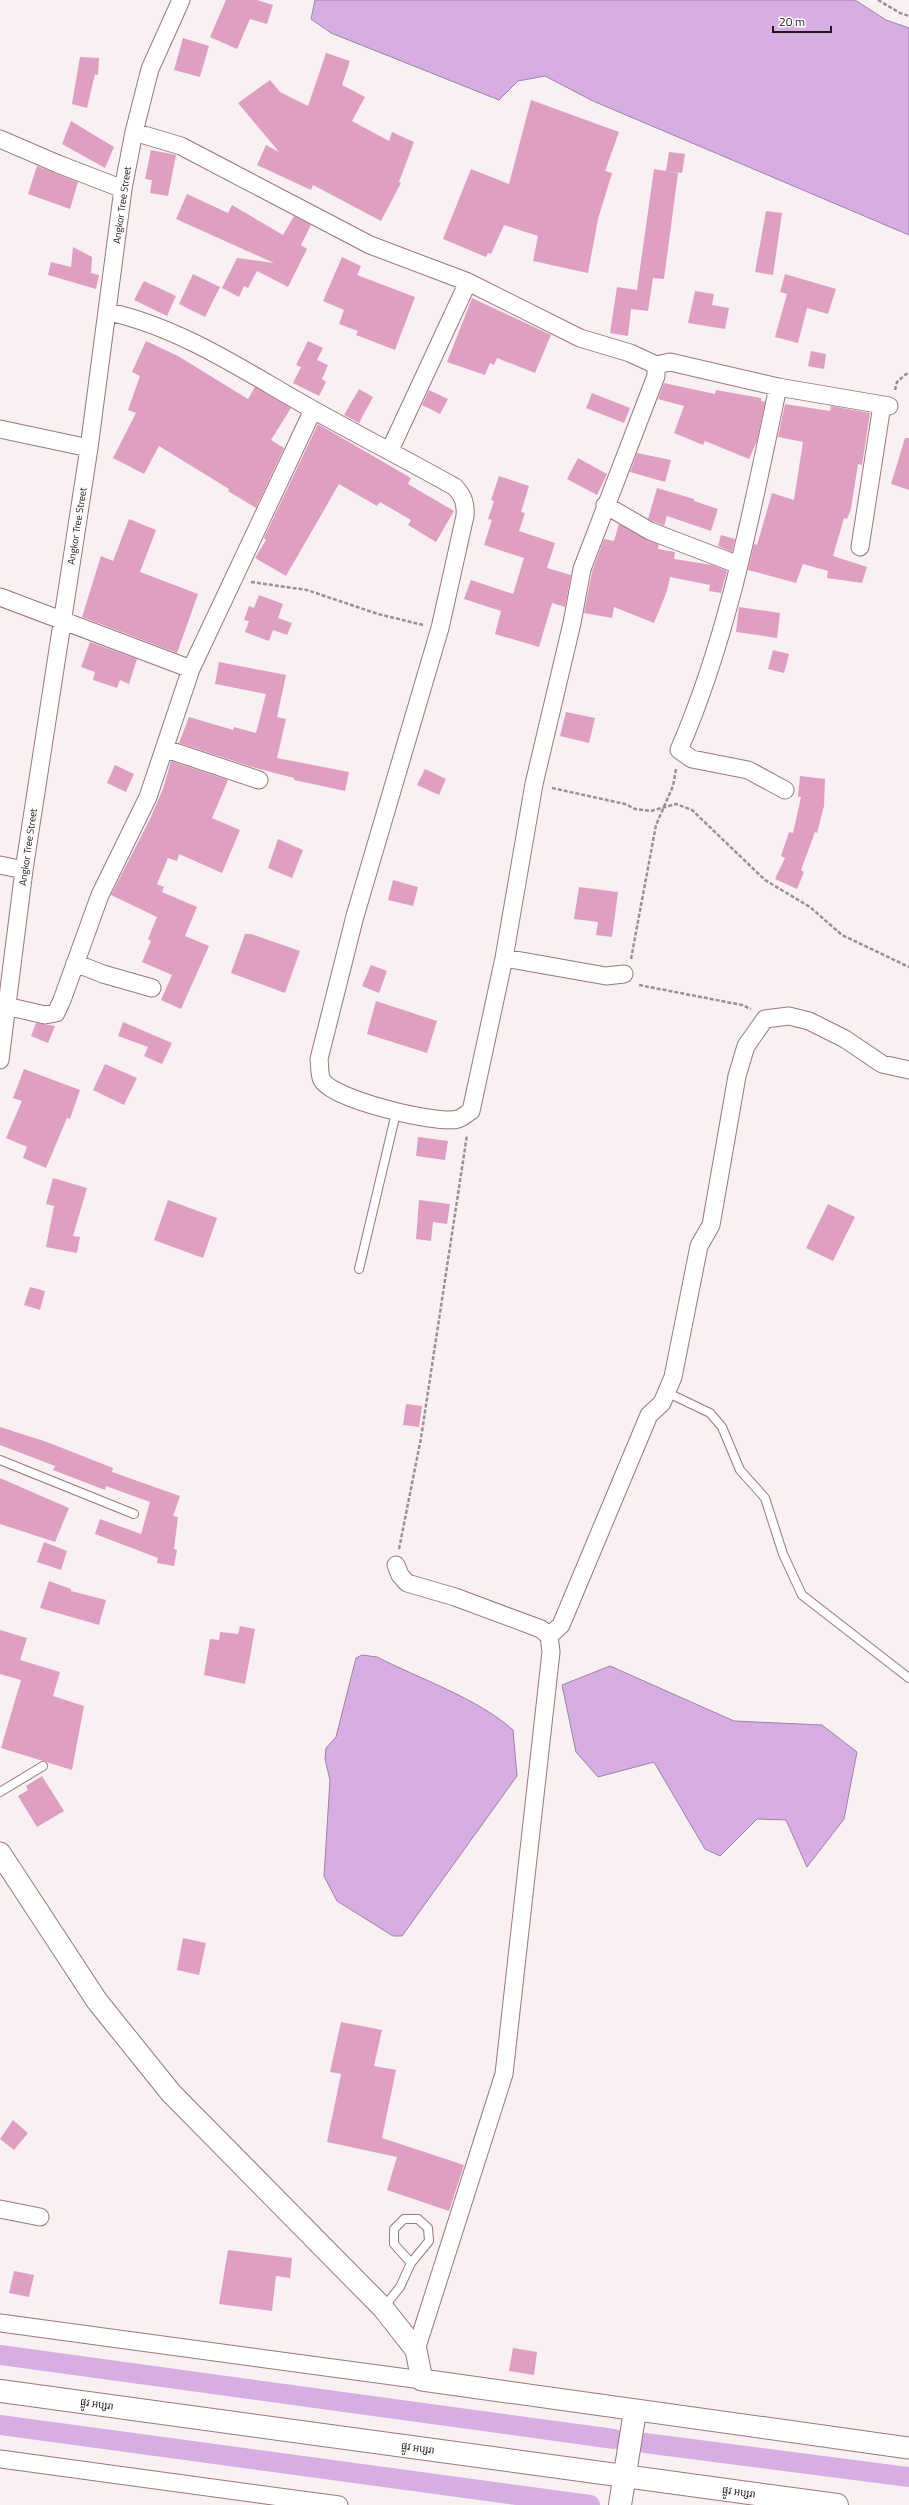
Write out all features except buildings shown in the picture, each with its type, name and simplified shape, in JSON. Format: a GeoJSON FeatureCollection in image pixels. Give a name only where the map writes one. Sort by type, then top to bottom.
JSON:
{"type":"FeatureCollection","features":[{"type":"Feature","properties":{"kind":"main road","name":"ផ្លូវ អប្សរា"},"geometry":{"type":"LineString","coordinates":[[0,2391],[837,2505]]}},
{"type":"Feature","properties":{"kind":"main road"},"geometry":{"type":"LineString","coordinates":[[620,2505],[635,2411]]}},
{"type":"Feature","properties":{"kind":"street","name":"Angkor Tree Street"},"geometry":{"type":"LineString","coordinates":[[0,1060],[24,870],[109,312],[123,189],[134,132],[150,69],[181,0]]}},
{"type":"Feature","properties":{"kind":"street"},"geometry":{"type":"LineString","coordinates":[[134,132],[181,146],[370,245],[468,282],[580,338],[630,353],[656,365],[670,362],[778,387],[886,406],[860,547]]}},
{"type":"Feature","properties":{"kind":"street"},"geometry":{"type":"LineString","coordinates":[[0,139],[58,164],[123,189]]}},
{"type":"Feature","properties":{"kind":"street"},"geometry":{"type":"LineString","coordinates":[[390,450],[468,282]]}},
{"type":"Feature","properties":{"kind":"street"},"geometry":{"type":"LineString","coordinates":[[109,312],[139,318],[178,335],[313,410],[390,450],[454,487],[463,496],[466,506],[440,628],[355,916],[320,1059],[322,1080],[333,1091],[396,1113],[433,1119],[458,1119],[471,1111],[504,958],[534,784],[572,623],[582,569],[605,504],[656,376],[656,365]]}},
{"type":"Feature","properties":{"kind":"street"},"geometry":{"type":"LineString","coordinates":[[778,387],[739,565],[705,686],[679,750],[692,759],[748,770],[785,790]]}},
{"type":"Feature","properties":{"kind":"street"},"geometry":{"type":"LineString","coordinates":[[6,1006],[45,1015],[56,1013],[100,895],[148,797],[166,749],[191,669],[313,410]]}},
{"type":"Feature","properties":{"kind":"street"},"geometry":{"type":"LineString","coordinates":[[0,429],[89,448]]}},
{"type":"Feature","properties":{"kind":"street"},"geometry":{"type":"LineString","coordinates":[[605,504],[650,531],[739,565]]}},
{"type":"Feature","properties":{"kind":"street"},"geometry":{"type":"LineString","coordinates":[[0,597],[191,669]]}},
{"type":"Feature","properties":{"kind":"street"},"geometry":{"type":"LineString","coordinates":[[166,749],[259,780]]}},
{"type":"Feature","properties":{"kind":"street"},"geometry":{"type":"LineString","coordinates":[[0,864],[24,870]]}},
{"type":"Feature","properties":{"kind":"street"},"geometry":{"type":"LineString","coordinates":[[504,958],[606,976],[624,974]]}},
{"type":"Feature","properties":{"kind":"street"},"geometry":{"type":"LineString","coordinates":[[75,962],[103,974],[152,988]]}},
{"type":"Feature","properties":{"kind":"street"},"geometry":{"type":"LineString","coordinates":[[549,1636],[560,1625],[649,1415],[662,1403],[673,1377],[699,1246],[711,1225],[737,1076],[746,1046],[765,1020],[789,1016],[809,1021],[845,1039],[882,1064],[909,1070]]}},
{"type":"Feature","properties":{"kind":"street"},"geometry":{"type":"LineString","coordinates":[[396,1565],[400,1575],[407,1582],[525,1621],[541,1629],[549,1636],[551,1652],[504,2074],[416,2350]]}},
{"type":"Feature","properties":{"kind":"street"},"geometry":{"type":"LineString","coordinates":[[0,1853],[97,2001],[171,2093],[383,2308],[416,2350],[422,2380]]}},
{"type":"Feature","properties":{"kind":"street"},"geometry":{"type":"LineString","coordinates":[[0,2209],[40,2217]]}},
{"type":"Feature","properties":{"kind":"street"},"geometry":{"type":"LineString","coordinates":[[0,2324],[422,2380],[635,2411],[909,2448]]}},
{"type":"Feature","properties":{"kind":"street"},"geometry":{"type":"LineString","coordinates":[[0,2459],[340,2505]]}},
{"type":"Feature","properties":{"kind":"lane"},"geometry":{"type":"LineString","coordinates":[[360,1268],[396,1113]]}},
{"type":"Feature","properties":{"kind":"lane"},"geometry":{"type":"LineString","coordinates":[[666,1392],[710,1413],[722,1426],[740,1470],[765,1498],[784,1554],[802,1594],[909,1678]]}},
{"type":"Feature","properties":{"kind":"lane"},"geometry":{"type":"LineString","coordinates":[[0,1460],[134,1514]]}},
{"type":"Feature","properties":{"kind":"lane"},"geometry":{"type":"LineString","coordinates":[[0,1792],[43,1766]]}},
{"type":"Feature","properties":{"kind":"lane"},"geometry":{"type":"LineString","coordinates":[[383,2308],[400,2287],[411,2263],[429,2241],[428,2228],[418,2219],[404,2219],[394,2229],[394,2244],[411,2263]]}},
{"type":"Feature","properties":{"kind":"path"},"geometry":{"type":"LineString","coordinates":[[878,0],[900,14],[909,16]]}},
{"type":"Feature","properties":{"kind":"path"},"geometry":{"type":"LineString","coordinates":[[886,406],[897,382],[906,374],[909,374]]}},
{"type":"Feature","properties":{"kind":"path"},"geometry":{"type":"LineString","coordinates":[[233,579],[307,590],[378,614],[440,628]]}},
{"type":"Feature","properties":{"kind":"path"},"geometry":{"type":"LineString","coordinates":[[679,750],[673,786],[656,825],[639,904],[631,958],[624,974],[635,984],[742,1005],[762,1015],[765,1020]]}},
{"type":"Feature","properties":{"kind":"path"},"geometry":{"type":"LineString","coordinates":[[534,784],[625,804],[635,809],[652,811],[676,804],[692,810],[765,880],[810,907],[842,935],[909,967]]}},
{"type":"Feature","properties":{"kind":"path"},"geometry":{"type":"LineString","coordinates":[[396,1565],[421,1438],[471,1111]]}},
{"type":"Feature","properties":{"kind":"shaded area"},"geometry":{"type":"Polygon","coordinates":[[[315,0],[855,0],[886,20],[909,28],[909,235],[593,101],[545,76],[518,81],[499,100],[331,33],[311,19],[315,0]]]}},
{"type":"Feature","properties":{"kind":"shaded area"},"geometry":{"type":"Polygon","coordinates":[[[362,1655],[377,1657],[448,1690],[483,1708],[513,1730],[517,1776],[402,1936],[393,1936],[337,1901],[324,1876],[330,1780],[325,1759],[326,1748],[336,1737],[356,1658],[362,1655]]]}},
{"type":"Feature","properties":{"kind":"shaded area"},"geometry":{"type":"Polygon","coordinates":[[[610,1666],[734,1721],[822,1725],[857,1752],[844,1819],[807,1867],[786,1820],[757,1819],[720,1856],[705,1849],[654,1762],[598,1777],[576,1752],[562,1685],[610,1666]]]}},
{"type":"Feature","properties":{"kind":"waterway"},"geometry":{"type":"LineString","coordinates":[[0,2355],[614,2439]]}},
{"type":"Feature","properties":{"kind":"waterway"},"geometry":{"type":"LineString","coordinates":[[0,2425],[590,2505]]}},
{"type":"Feature","properties":{"kind":"waterway"},"geometry":{"type":"LineString","coordinates":[[645,2443],[909,2477]]}}]}
